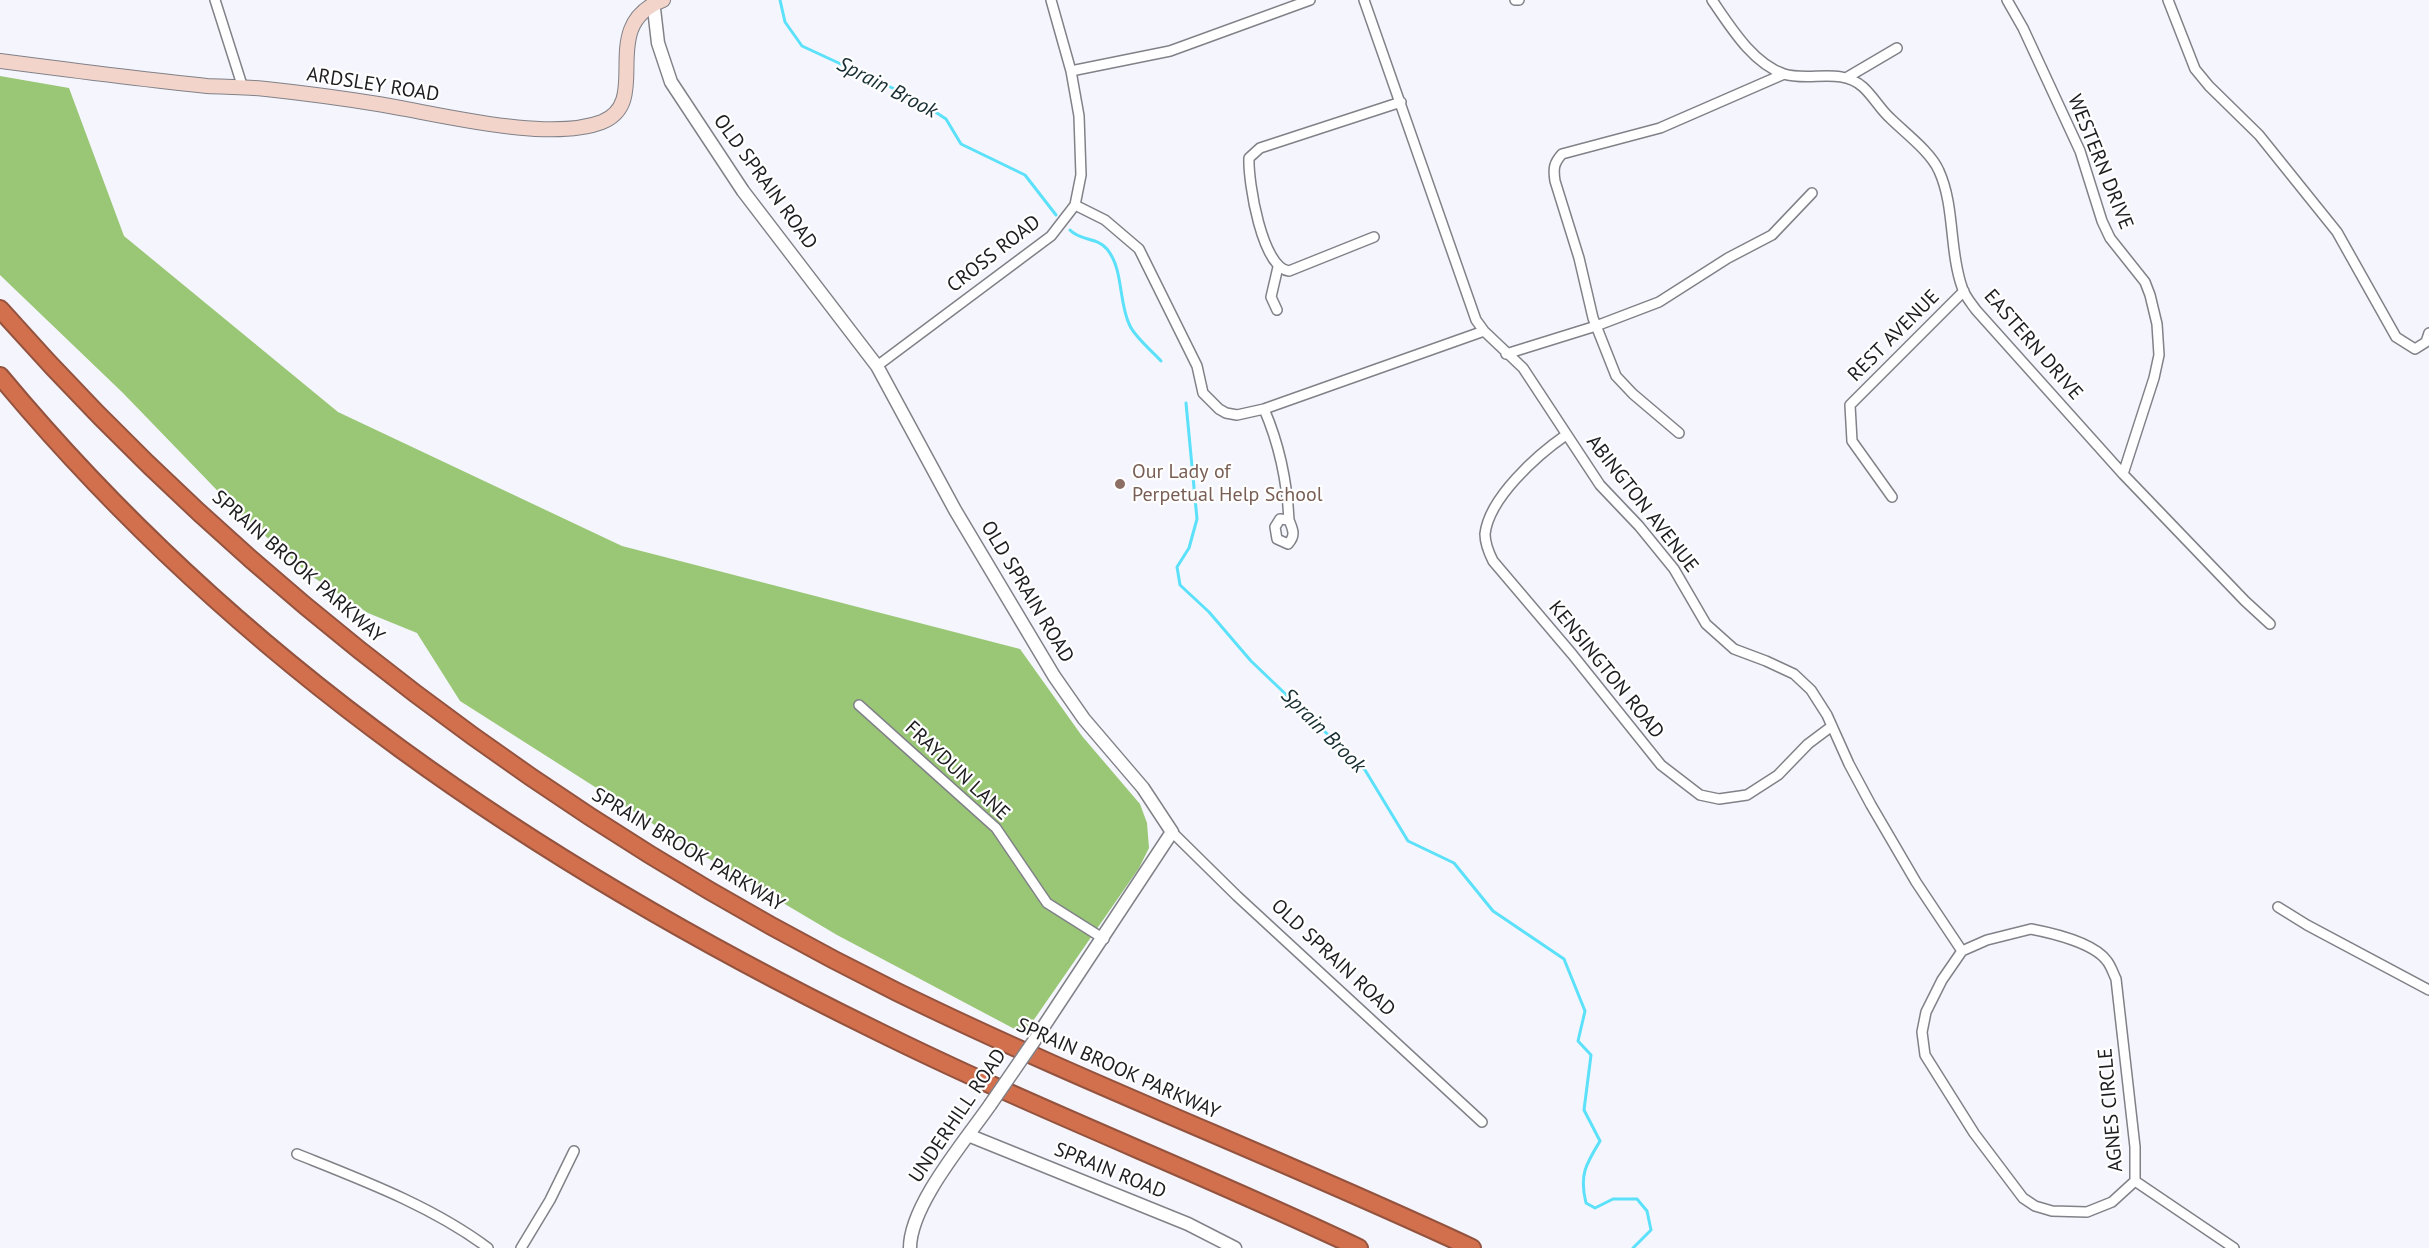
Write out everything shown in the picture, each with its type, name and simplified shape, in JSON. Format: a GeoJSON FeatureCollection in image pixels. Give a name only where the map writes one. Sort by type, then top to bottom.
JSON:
{"type":"FeatureCollection","features":[{"type":"Feature","properties":{"kind":"highway","name":"SPRAIN BROOK PARKWAY"},"geometry":{"type":"LineString","coordinates":[[0,309],[136,451],[283,585],[359,648],[446,715],[527,773],[618,833],[754,915],[894,990],[1038,1057],[1472,1248]]}},
{"type":"Feature","properties":{"kind":"highway"},"geometry":{"type":"LineString","coordinates":[[0,376],[96,485],[152,541],[240,622],[300,674],[394,747],[526,836],[698,938],[875,1030],[1019,1098],[1359,1248]]}},
{"type":"Feature","properties":{"kind":"main road","name":"ARDSLEY ROAD"},"geometry":{"type":"LineString","coordinates":[[0,60],[81,72],[377,104],[522,128],[562,129],[589,125],[614,116],[622,106],[626,90],[627,45],[632,25],[641,11],[656,1]]}},
{"type":"Feature","properties":{"kind":"street"},"geometry":{"type":"LineString","coordinates":[[215,0],[243,88]]}},
{"type":"Feature","properties":{"kind":"street","name":"CROSS ROAD"},"geometry":{"type":"LineString","coordinates":[[877,366],[1051,236],[1075,205],[1081,175],[1079,116],[1071,71],[1051,0]]}},
{"type":"Feature","properties":{"kind":"street"},"geometry":{"type":"LineString","coordinates":[[1071,71],[1170,51],[1310,0]]}},
{"type":"Feature","properties":{"kind":"street"},"geometry":{"type":"LineString","coordinates":[[1075,205],[1104,220],[1138,249],[1197,366],[1203,393],[1219,409],[1227,413],[1237,415],[1264,410],[1484,331],[1476,320],[1364,0]]}},
{"type":"Feature","properties":{"kind":"street"},"geometry":{"type":"LineString","coordinates":[[1712,0],[1731,27],[1764,63],[1784,74],[1803,78],[1830,75],[1846,78],[1897,48]]}},
{"type":"Feature","properties":{"kind":"street","name":"WESTERN DRIVE"},"geometry":{"type":"LineString","coordinates":[[2007,0],[2080,151],[2102,221],[2110,238],[2145,282],[2150,295],[2157,324],[2159,355],[2154,378],[2123,474]]}},
{"type":"Feature","properties":{"kind":"street"},"geometry":{"type":"LineString","coordinates":[[2168,0],[2195,69],[2208,86],[2259,135],[2337,232],[2396,337],[2415,349],[2426,342],[2429,333]]}},
{"type":"Feature","properties":{"kind":"street","name":"OLD SPRAIN ROAD"},"geometry":{"type":"LineString","coordinates":[[656,1],[658,43],[671,82],[743,191],[877,366],[965,528],[1054,676],[1084,719],[1143,788],[1172,832],[1237,896],[1482,1122]]}},
{"type":"Feature","properties":{"kind":"street"},"geometry":{"type":"LineString","coordinates":[[1679,433],[1633,394],[1616,376],[1596,326],[1553,169],[1555,162],[1562,154],[1660,128],[1784,74]]}},
{"type":"Feature","properties":{"kind":"street","name":"EASTERN DRIVE"},"geometry":{"type":"LineString","coordinates":[[1846,78],[1862,85],[1888,117],[1911,136],[1939,169],[1947,199],[1954,256],[1964,291],[1976,310],[2123,474],[2245,602],[2270,624]]}},
{"type":"Feature","properties":{"kind":"street"},"geometry":{"type":"LineString","coordinates":[[1374,237],[1289,271],[1278,267],[1265,245],[1248,175],[1249,158],[1260,148],[1401,102]]}},
{"type":"Feature","properties":{"kind":"street"},"geometry":{"type":"LineString","coordinates":[[1506,354],[1596,326],[1659,302],[1728,258],[1772,236],[1812,193]]}},
{"type":"Feature","properties":{"kind":"street"},"geometry":{"type":"LineString","coordinates":[[1276,310],[1271,297],[1278,267]]}},
{"type":"Feature","properties":{"kind":"street","name":"REST AVENUE"},"geometry":{"type":"LineString","coordinates":[[1893,497],[1852,441],[1850,405],[1964,291]]}},
{"type":"Feature","properties":{"kind":"street","name":"ABINGTON AVENUE"},"geometry":{"type":"LineString","coordinates":[[1484,331],[1522,368],[1600,485],[1640,526],[1674,569],[1706,624],[1734,649],[1794,674],[1811,690],[1832,726],[1871,805],[1916,882],[1962,951]]}},
{"type":"Feature","properties":{"kind":"street"},"geometry":{"type":"LineString","coordinates":[[1264,410],[1276,437],[1287,480],[1289,520]]}},
{"type":"Feature","properties":{"kind":"street","name":"KENSINGTON ROAD"},"geometry":{"type":"LineString","coordinates":[[1566,435],[1548,448],[1500,497],[1489,519],[1485,536],[1487,548],[1493,561],[1572,654],[1661,765],[1700,795],[1719,799],[1736,798],[1747,795],[1778,775],[1808,744],[1832,726]]}},
{"type":"Feature","properties":{"kind":"street","name":"FRAYDUN LANE"},"geometry":{"type":"LineString","coordinates":[[859,705],[996,828],[1047,903],[1103,939]]}},
{"type":"Feature","properties":{"kind":"street","name":"UNDERHILL ROAD"},"geometry":{"type":"LineString","coordinates":[[910,1248],[910,1232],[926,1199],[1103,939],[1172,832]]}},
{"type":"Feature","properties":{"kind":"street"},"geometry":{"type":"LineString","coordinates":[[2278,907],[2307,926],[2429,990]]}},
{"type":"Feature","properties":{"kind":"street","name":"AGNES CIRCLE"},"geometry":{"type":"LineString","coordinates":[[2031,929],[2071,939],[2094,950],[2106,959],[2116,979],[2135,1147],[2135,1181],[2112,1202],[2087,1212],[2052,1211],[2035,1206],[2023,1198],[1974,1133],[1925,1055],[1922,1032],[1926,1012],[1942,980],[1962,951],[1987,940],[2031,929]]}},
{"type":"Feature","properties":{"kind":"street","name":"SPRAIN ROAD"},"geometry":{"type":"LineString","coordinates":[[968,1135],[1188,1224],[1235,1248]]}},
{"type":"Feature","properties":{"kind":"street"},"geometry":{"type":"LineString","coordinates":[[521,1248],[550,1200],[574,1151]]}},
{"type":"Feature","properties":{"kind":"street"},"geometry":{"type":"LineString","coordinates":[[297,1154],[383,1190],[441,1218],[488,1248]]}},
{"type":"Feature","properties":{"kind":"street"},"geometry":{"type":"LineString","coordinates":[[2135,1181],[2234,1248]]}},
{"type":"Feature","properties":{"kind":"green space"},"geometry":{"type":"Polygon","coordinates":[[[0,76],[69,88],[124,236],[338,412],[622,546],[1020,649],[1082,736],[1140,804],[1147,823],[1149,848],[1139,868],[1024,1034],[837,935],[694,850],[460,701],[417,633],[368,613],[310,575],[240,514],[123,393],[0,275],[0,76]]]}},
{"type":"Feature","properties":{"kind":"waterway","name":"Sprain Brook"},"geometry":{"type":"LineString","coordinates":[[780,0],[785,22],[802,46],[914,98],[946,119],[961,144],[1025,175],[1056,215]]}},
{"type":"Feature","properties":{"kind":"waterway","name":"Sprain Brook"},"geometry":{"type":"LineString","coordinates":[[1070,230],[1107,249],[1119,276],[1126,317],[1130,326],[1161,361]]}},
{"type":"Feature","properties":{"kind":"waterway","name":"Sprain Brook"},"geometry":{"type":"LineString","coordinates":[[1186,403],[1197,519],[1189,548],[1177,567],[1180,585],[1209,612],[1251,661],[1365,770],[1408,841],[1454,863],[1493,911],[1564,959],[1585,1011],[1578,1041],[1591,1055],[1584,1110],[1600,1141],[1585,1170],[1583,1185],[1586,1203],[1595,1208],[1613,1199],[1637,1199],[1647,1211],[1651,1230],[1633,1248]]}},
{"type":"Feature","properties":{"kind":"place","name":"Our Lady of Perpetual Help School"},"geometry":{"type":"Point","coordinates":[1120,484]}}]}
